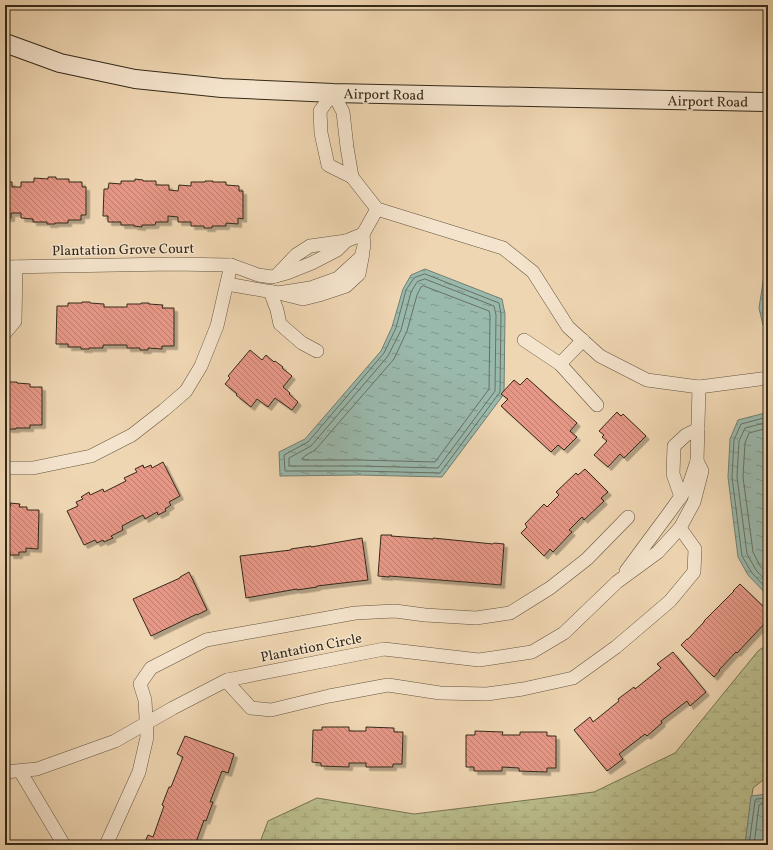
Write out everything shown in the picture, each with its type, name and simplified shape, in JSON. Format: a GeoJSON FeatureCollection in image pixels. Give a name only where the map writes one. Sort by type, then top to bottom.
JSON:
{"type":"FeatureCollection","features":[{"type":"Feature","properties":{"kind":"street","name":"Airport Road"},"geometry":{"type":"LineString","coordinates":[[5,43],[60,63],[135,79],[222,88],[333,93],[768,102]]}},
{"type":"Feature","properties":{"kind":"street"},"geometry":{"type":"LineString","coordinates":[[352,176],[328,165],[321,133],[320,111],[333,93],[343,112],[352,176],[377,209],[503,248],[533,272],[568,327],[600,356],[647,380],[699,387],[768,378]]}},
{"type":"Feature","properties":{"kind":"street"},"geometry":{"type":"LineString","coordinates":[[227,284],[273,292],[310,288],[338,278],[361,257],[364,240],[377,209]]}},
{"type":"Feature","properties":{"kind":"street","name":"Plantation Grove Court"},"geometry":{"type":"LineString","coordinates":[[5,333],[15,321],[11,267],[172,264],[231,265],[258,275],[272,277],[312,263],[337,250],[346,241],[364,240]]}},
{"type":"Feature","properties":{"kind":"street"},"geometry":{"type":"LineString","coordinates":[[5,468],[33,468],[91,456],[132,434],[186,391],[201,366],[217,326],[231,265]]}},
{"type":"Feature","properties":{"kind":"street"},"geometry":{"type":"LineString","coordinates":[[273,292],[280,324],[302,343],[317,351]]}},
{"type":"Feature","properties":{"kind":"street"},"geometry":{"type":"LineString","coordinates":[[524,340],[560,364],[597,405]]}},
{"type":"Feature","properties":{"kind":"street"},"geometry":{"type":"LineString","coordinates":[[560,364],[583,340]]}},
{"type":"Feature","properties":{"kind":"street"},"geometry":{"type":"LineString","coordinates":[[617,582],[689,485],[697,462],[699,387]]}},
{"type":"Feature","properties":{"kind":"street"},"geometry":{"type":"LineString","coordinates":[[681,497],[673,474],[674,446],[686,435],[698,429]]}},
{"type":"Feature","properties":{"kind":"street"},"geometry":{"type":"LineString","coordinates":[[617,582],[658,552],[680,528],[694,502],[702,471],[697,462]]}},
{"type":"Feature","properties":{"kind":"street"},"geometry":{"type":"LineString","coordinates":[[106,845],[139,772],[147,737],[145,700],[140,684],[151,668],[206,640],[355,613],[395,611],[425,615],[476,618],[510,613],[550,588],[587,559],[628,518]]}},
{"type":"Feature","properties":{"kind":"street"},"geometry":{"type":"LineString","coordinates":[[227,680],[251,708],[271,710],[329,696],[388,685],[440,693],[487,694],[523,689],[573,678],[616,647],[670,602],[694,572],[695,549],[680,528]]}},
{"type":"Feature","properties":{"kind":"street","name":"Plantation Circle"},"geometry":{"type":"LineString","coordinates":[[5,772],[37,769],[115,741],[173,708],[227,680],[384,649],[480,660],[532,652],[564,633],[617,582]]}},
{"type":"Feature","properties":{"kind":"street"},"geometry":{"type":"LineString","coordinates":[[20,771],[64,845]]}},
{"type":"Feature","properties":{"kind":"green space"},"geometry":{"type":"Polygon","coordinates":[[[768,644],[768,776],[753,788],[745,845],[259,845],[268,821],[317,798],[414,814],[594,792],[675,753],[758,651],[768,644]]]}},
{"type":"Feature","properties":{"kind":"water"},"geometry":{"type":"Polygon","coordinates":[[[768,262],[768,326],[763,325],[759,308],[766,263],[768,262]]]}},
{"type":"Feature","properties":{"kind":"water"},"geometry":{"type":"Polygon","coordinates":[[[425,269],[502,299],[505,314],[504,394],[442,477],[359,475],[280,476],[279,452],[305,439],[381,351],[392,327],[403,289],[411,275],[425,269]]]}},
{"type":"Feature","properties":{"kind":"water"},"geometry":{"type":"Polygon","coordinates":[[[768,413],[768,596],[748,575],[738,557],[728,477],[730,439],[738,420],[768,413]]]}},
{"type":"Feature","properties":{"kind":"water"},"geometry":{"type":"Polygon","coordinates":[[[768,794],[768,845],[745,845],[751,796],[768,794]]]}},
{"type":"Feature","properties":{"kind":"building"},"geometry":{"type":"Polygon","coordinates":[[[48,177],[56,177],[56,179],[69,179],[69,182],[82,182],[82,187],[86,187],[86,215],[81,215],[81,220],[68,220],[68,223],[47,224],[47,222],[33,222],[33,219],[21,218],[21,213],[11,213],[11,218],[5,218],[5,182],[12,182],[12,187],[21,187],[21,182],[34,182],[34,178],[48,179],[48,177]]]}},
{"type":"Feature","properties":{"kind":"building"},"geometry":{"type":"Polygon","coordinates":[[[135,179],[143,181],[156,181],[156,185],[169,185],[169,190],[178,191],[179,185],[191,186],[191,182],[226,182],[226,185],[239,186],[239,191],[243,191],[243,219],[238,218],[238,224],[226,223],[226,226],[212,226],[212,228],[204,228],[204,226],[191,226],[191,222],[178,222],[178,217],[168,216],[168,222],[156,222],[155,225],[142,225],[142,227],[134,225],[121,225],[121,222],[108,222],[108,216],[103,216],[104,189],[108,189],[109,183],[121,184],[121,181],[135,181],[135,179]]]}},
{"type":"Feature","properties":{"kind":"building"},"geometry":{"type":"Polygon","coordinates":[[[82,302],[104,304],[104,307],[127,307],[127,304],[149,303],[163,305],[162,308],[174,308],[174,346],[162,346],[162,349],[148,348],[148,350],[140,350],[140,348],[127,348],[127,345],[103,345],[103,348],[81,349],[81,347],[68,347],[68,344],[56,344],[57,306],[68,306],[68,303],[82,302]]]}},
{"type":"Feature","properties":{"kind":"building"},"geometry":{"type":"Polygon","coordinates":[[[250,350],[262,360],[266,355],[283,367],[282,368],[292,376],[283,387],[298,402],[292,410],[275,398],[268,407],[257,399],[251,407],[225,384],[230,378],[228,376],[250,350]]]}},
{"type":"Feature","properties":{"kind":"building"},"geometry":{"type":"Polygon","coordinates":[[[527,378],[577,423],[570,431],[577,437],[564,450],[558,445],[551,452],[501,406],[508,399],[501,394],[514,380],[520,385],[527,378]]]}},
{"type":"Feature","properties":{"kind":"building"},"geometry":{"type":"Polygon","coordinates":[[[5,383],[30,384],[30,387],[42,387],[42,425],[30,425],[30,428],[16,429],[8,429],[5,427],[5,383]]]}},
{"type":"Feature","properties":{"kind":"building"},"geometry":{"type":"Polygon","coordinates":[[[617,412],[621,416],[623,414],[646,436],[624,458],[620,454],[608,467],[594,455],[607,441],[602,437],[604,435],[599,431],[617,412]]]}},
{"type":"Feature","properties":{"kind":"building"},"geometry":{"type":"Polygon","coordinates":[[[163,462],[180,496],[169,502],[171,505],[165,509],[166,511],[158,515],[157,512],[145,519],[143,515],[122,526],[123,530],[111,536],[113,538],[97,543],[95,540],[84,545],[67,511],[78,506],[76,502],[83,499],[81,497],[89,492],[90,495],[103,489],[104,492],[126,481],[124,478],[137,472],[135,469],[143,465],[144,468],[151,465],[152,468],[163,462]]]}},
{"type":"Feature","properties":{"kind":"building"},"geometry":{"type":"Polygon","coordinates":[[[585,469],[608,492],[601,498],[604,501],[584,520],[582,517],[569,530],[572,532],[553,552],[550,549],[544,556],[521,533],[527,527],[525,524],[544,504],[547,507],[559,495],[556,492],[576,473],[578,475],[585,469]]]}},
{"type":"Feature","properties":{"kind":"building"},"geometry":{"type":"Polygon","coordinates":[[[10,503],[20,504],[19,507],[27,507],[27,510],[39,510],[38,549],[26,548],[26,552],[19,552],[19,555],[10,555],[10,552],[5,552],[5,506],[11,506],[10,503]]]}},
{"type":"Feature","properties":{"kind":"building"},"geometry":{"type":"Polygon","coordinates":[[[381,535],[504,544],[501,585],[378,576],[381,535]]]}},
{"type":"Feature","properties":{"kind":"building"},"geometry":{"type":"Polygon","coordinates":[[[362,538],[368,580],[317,586],[246,598],[240,556],[291,550],[362,538]]]}},
{"type":"Feature","properties":{"kind":"building"},"geometry":{"type":"Polygon","coordinates":[[[189,572],[207,610],[151,636],[133,599],[180,578],[189,572]]]}},
{"type":"Feature","properties":{"kind":"building"},"geometry":{"type":"Polygon","coordinates":[[[740,584],[768,611],[768,620],[737,653],[736,652],[714,677],[681,645],[740,584]]]}},
{"type":"Feature","properties":{"kind":"building"},"geometry":{"type":"Polygon","coordinates":[[[673,652],[706,692],[690,706],[687,701],[661,721],[662,723],[647,736],[645,734],[619,754],[623,759],[607,771],[574,730],[590,717],[593,722],[619,701],[618,699],[634,687],[635,689],[661,668],[657,664],[673,652]]]}},
{"type":"Feature","properties":{"kind":"building"},"geometry":{"type":"Polygon","coordinates":[[[322,727],[349,727],[349,731],[366,731],[366,727],[394,728],[394,732],[403,732],[402,764],[393,764],[393,767],[366,767],[366,763],[349,763],[349,767],[321,766],[321,763],[312,762],[313,730],[322,730],[322,727]]]}},
{"type":"Feature","properties":{"kind":"building"},"geometry":{"type":"Polygon","coordinates":[[[475,731],[503,732],[502,735],[520,735],[520,732],[547,732],[547,736],[556,736],[556,768],[547,768],[547,772],[519,771],[519,768],[502,767],[502,771],[474,771],[474,767],[466,767],[466,735],[475,735],[475,731]]]}},
{"type":"Feature","properties":{"kind":"building"},"geometry":{"type":"Polygon","coordinates":[[[185,736],[234,754],[228,773],[222,771],[210,802],[213,802],[206,821],[204,820],[195,845],[145,845],[144,844],[148,835],[153,837],[164,806],[162,805],[183,757],[177,754],[185,736]]]}}]}
